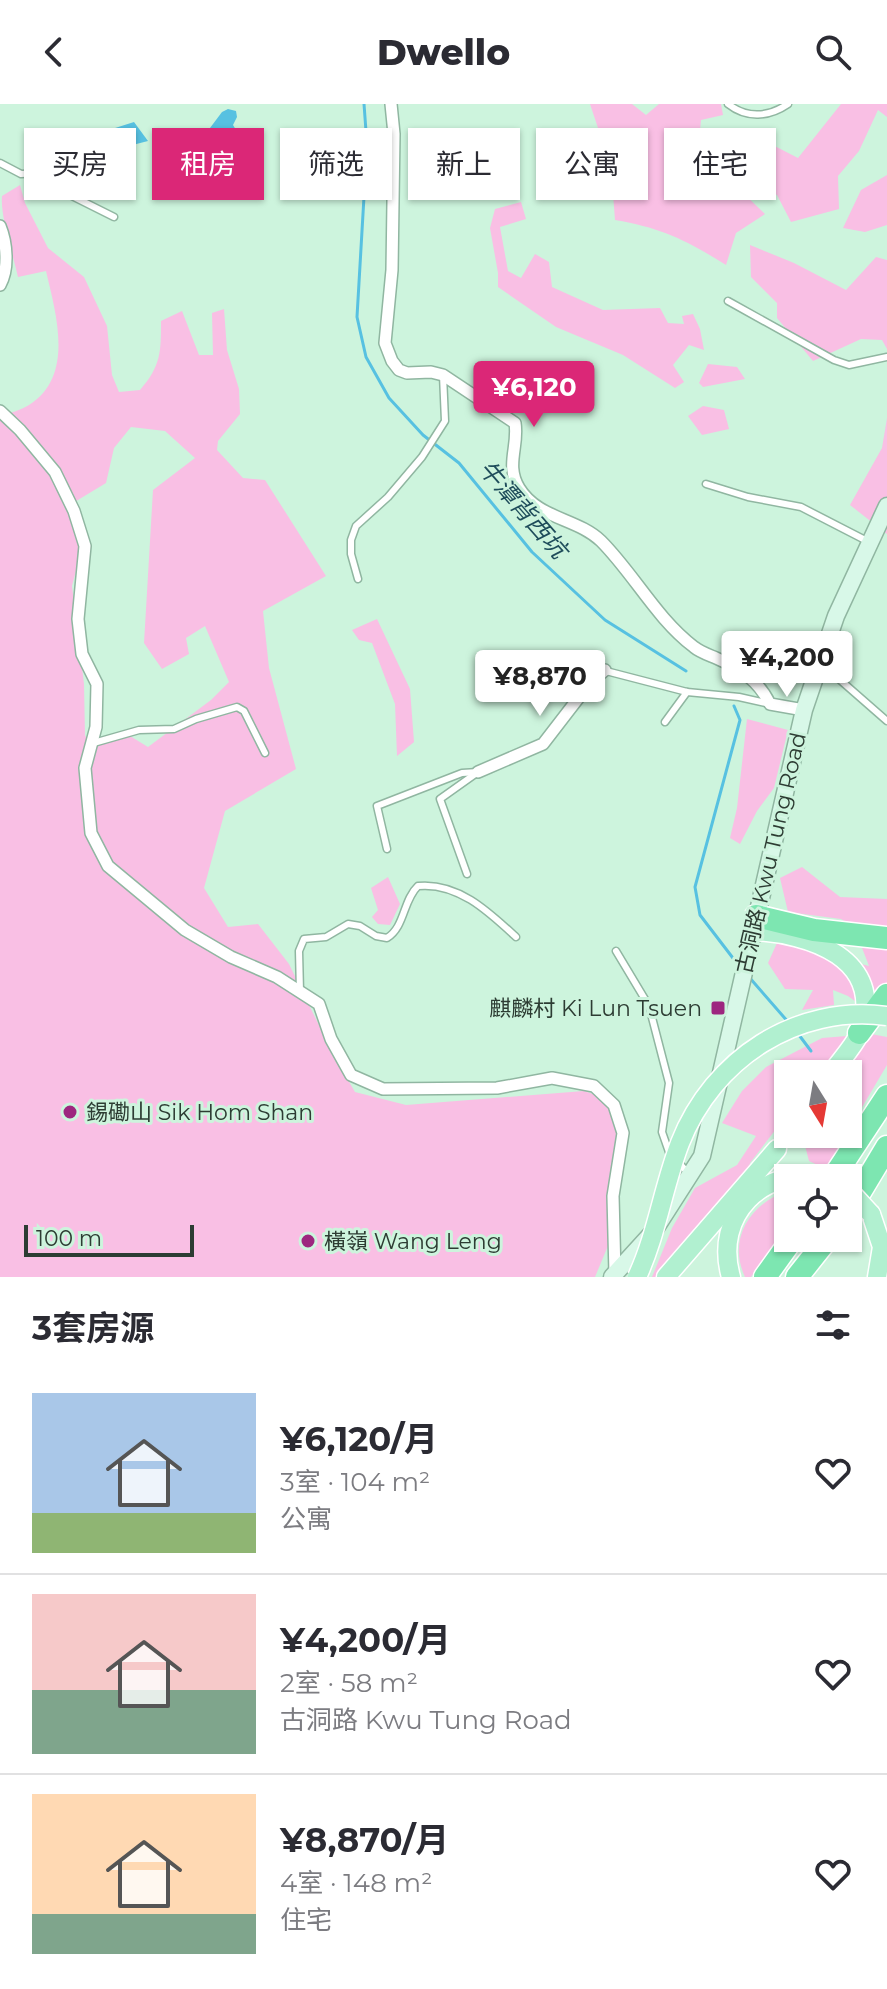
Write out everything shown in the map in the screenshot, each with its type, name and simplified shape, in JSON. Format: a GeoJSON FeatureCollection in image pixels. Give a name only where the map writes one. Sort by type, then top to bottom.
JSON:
{"type":"FeatureCollection","features":[{"type":"Feature","properties":{"kind":"highway"},"geometry":{"type":"LineString","coordinates":[[754,924],[887,938]]}},
{"type":"Feature","properties":{"kind":"highway"},"geometry":{"type":"LineString","coordinates":[[859,1033],[887,995]]}},
{"type":"Feature","properties":{"kind":"highway"},"geometry":{"type":"LineString","coordinates":[[833,1164],[887,1096]]}},
{"type":"Feature","properties":{"kind":"highway"},"geometry":{"type":"LineString","coordinates":[[862,1189],[887,1147]]}},
{"type":"Feature","properties":{"kind":"highway"},"geometry":{"type":"LineString","coordinates":[[765,1277],[783,1252]]}},
{"type":"Feature","properties":{"kind":"highway"},"geometry":{"type":"LineString","coordinates":[[800,1274],[817,1252]]}},
{"type":"Feature","properties":{"kind":"main road"},"geometry":{"type":"LineString","coordinates":[[754,924],[841,952],[860,974],[867,1001],[859,1033],[841,1060]]}},
{"type":"Feature","properties":{"kind":"main road"},"geometry":{"type":"LineString","coordinates":[[637,1277],[651,1244],[687,1126],[721,1076],[753,1049],[791,1028],[846,1015],[887,1016]]}},
{"type":"Feature","properties":{"kind":"main road"},"geometry":{"type":"LineString","coordinates":[[666,1277],[776,1148]]}},
{"type":"Feature","properties":{"kind":"main road"},"geometry":{"type":"LineString","coordinates":[[731,1277],[727,1263],[727,1240],[743,1205],[778,1148]]}},
{"type":"Feature","properties":{"kind":"main road"},"geometry":{"type":"LineString","coordinates":[[683,1277],[743,1205],[774,1181]]}},
{"type":"Feature","properties":{"kind":"main road"},"geometry":{"type":"LineString","coordinates":[[862,1204],[871,1214],[884,1243],[877,1277]]}},
{"type":"Feature","properties":{"kind":"street"},"geometry":{"type":"LineString","coordinates":[[391,104],[394,134],[392,270],[385,343],[392,361],[399,370],[407,373],[443,375],[515,423],[511,464],[520,490],[532,504],[600,540],[675,629],[696,649],[729,664],[762,686],[770,704],[804,710]]}},
{"type":"Feature","properties":{"kind":"street"},"geometry":{"type":"LineString","coordinates":[[0,226],[6,260],[0,285]]}},
{"type":"Feature","properties":{"kind":"street"},"geometry":{"type":"LineString","coordinates":[[0,411],[55,472],[74,511],[85,546],[78,619],[82,654],[97,684],[96,727],[85,768],[91,833],[108,866],[185,930],[231,957],[277,977],[319,1004],[331,1039],[351,1075],[383,1089],[497,1088],[552,1078],[594,1086],[614,1105],[623,1133],[613,1196],[613,1276]]}},
{"type":"Feature","properties":{"kind":"street","name":"古洞路 Kwu Tung Road"},"geometry":{"type":"LineString","coordinates":[[613,1276],[654,1231],[702,1156],[804,710],[836,616],[887,506]]}},
{"type":"Feature","properties":{"kind":"street"},"geometry":{"type":"LineString","coordinates":[[478,772],[543,744],[590,683],[605,670]]}},
{"type":"Feature","properties":{"kind":"lane"},"geometry":{"type":"LineString","coordinates":[[728,104],[737,112],[769,116],[788,104]]}},
{"type":"Feature","properties":{"kind":"lane"},"geometry":{"type":"LineString","coordinates":[[0,163],[21,174],[41,173],[64,192],[114,217]]}},
{"type":"Feature","properties":{"kind":"lane"},"geometry":{"type":"LineString","coordinates":[[728,301],[834,360],[849,365],[887,357]]}},
{"type":"Feature","properties":{"kind":"lane"},"geometry":{"type":"LineString","coordinates":[[358,579],[351,554],[351,540],[356,526],[388,497],[422,457],[445,421],[443,375]]}},
{"type":"Feature","properties":{"kind":"lane"},"geometry":{"type":"LineString","coordinates":[[706,484],[748,497],[801,507],[869,542]]}},
{"type":"Feature","properties":{"kind":"lane"},"geometry":{"type":"LineString","coordinates":[[820,662],[887,721]]}},
{"type":"Feature","properties":{"kind":"lane"},"geometry":{"type":"LineString","coordinates":[[605,670],[687,692],[739,697],[770,704]]}},
{"type":"Feature","properties":{"kind":"lane"},"geometry":{"type":"LineString","coordinates":[[665,722],[687,692]]}},
{"type":"Feature","properties":{"kind":"lane"},"geometry":{"type":"LineString","coordinates":[[90,744],[139,730],[174,729],[237,707],[244,711],[265,753]]}},
{"type":"Feature","properties":{"kind":"lane"},"geometry":{"type":"LineString","coordinates":[[387,849],[377,806],[462,773],[478,772]]}},
{"type":"Feature","properties":{"kind":"lane"},"geometry":{"type":"LineString","coordinates":[[467,874],[440,799],[478,772]]}},
{"type":"Feature","properties":{"kind":"lane"},"geometry":{"type":"LineString","coordinates":[[300,992],[299,951],[304,939],[326,937],[348,924],[387,938],[396,932],[411,895],[418,886],[443,887],[476,902],[516,937]]}},
{"type":"Feature","properties":{"kind":"lane"},"geometry":{"type":"LineString","coordinates":[[616,951],[649,1006],[660,1040],[669,1083],[662,1132],[666,1145],[677,1162],[691,1175]]}},
{"type":"Feature","properties":{"kind":"shaded area"},"geometry":{"type":"Polygon","coordinates":[[[590,104],[632,104],[646,115],[659,104],[721,104],[723,115],[701,120],[700,128],[664,128],[664,200],[750,200],[765,214],[736,233],[726,265],[673,236],[615,220],[613,200],[648,200],[648,128],[598,128],[590,104]]]}},
{"type":"Feature","properties":{"kind":"shaded area"},"geometry":{"type":"Polygon","coordinates":[[[841,104],[887,104],[887,117],[878,110],[859,151],[838,176],[839,209],[791,222],[777,195],[776,147],[798,158],[841,104]]]}},
{"type":"Feature","properties":{"kind":"shaded area"},"geometry":{"type":"Polygon","coordinates":[[[887,175],[887,225],[865,232],[843,228],[861,190],[887,175]]]}},
{"type":"Feature","properties":{"kind":"shaded area"},"geometry":{"type":"Polygon","coordinates":[[[20,185],[25,203],[48,248],[84,277],[107,326],[112,375],[119,392],[140,390],[152,373],[160,350],[161,321],[182,311],[199,355],[213,355],[212,313],[224,309],[227,350],[239,389],[240,414],[218,441],[217,450],[243,478],[265,480],[326,576],[263,611],[269,668],[296,769],[225,811],[204,888],[228,927],[258,924],[289,964],[355,1092],[406,1105],[584,1091],[611,1100],[622,1160],[615,1229],[595,1277],[0,1277],[0,417],[26,407],[43,393],[52,378],[58,343],[46,271],[18,277],[2,196],[20,185]],[[131,427],[114,448],[106,483],[68,506],[78,536],[78,563],[72,586],[84,684],[85,736],[98,744],[130,736],[148,747],[211,700],[229,682],[205,626],[186,638],[189,654],[162,669],[144,643],[153,490],[195,458],[165,431],[131,427]]]}},
{"type":"Feature","properties":{"kind":"shaded area"},"geometry":{"type":"Polygon","coordinates":[[[521,202],[526,219],[500,227],[508,271],[521,278],[535,254],[549,262],[552,287],[603,310],[660,308],[668,323],[684,324],[682,316],[693,314],[704,350],[689,345],[673,365],[684,382],[675,388],[623,355],[556,327],[498,287],[490,228],[495,209],[521,202]]]}},
{"type":"Feature","properties":{"kind":"shaded area"},"geometry":{"type":"Polygon","coordinates":[[[750,245],[846,290],[876,257],[887,260],[887,349],[882,340],[861,339],[813,361],[777,318],[777,303],[751,277],[750,245]]]}},
{"type":"Feature","properties":{"kind":"shaded area"},"geometry":{"type":"Polygon","coordinates":[[[708,364],[737,367],[745,379],[703,387],[699,383],[708,364]]]}},
{"type":"Feature","properties":{"kind":"shaded area"},"geometry":{"type":"Polygon","coordinates":[[[703,406],[724,410],[729,429],[702,435],[688,416],[703,406]]]}},
{"type":"Feature","properties":{"kind":"shaded area"},"geometry":{"type":"Polygon","coordinates":[[[887,418],[887,534],[850,505],[882,448],[887,418]]]}},
{"type":"Feature","properties":{"kind":"shaded area"},"geometry":{"type":"Polygon","coordinates":[[[377,619],[410,689],[414,742],[397,756],[395,704],[372,643],[359,640],[352,630],[377,619]]]}},
{"type":"Feature","properties":{"kind":"shaded area"},"geometry":{"type":"Polygon","coordinates":[[[747,719],[788,730],[774,788],[757,811],[740,844],[730,838],[737,808],[747,719]]]}},
{"type":"Feature","properties":{"kind":"shaded area"},"geometry":{"type":"Polygon","coordinates":[[[802,867],[840,897],[887,899],[887,993],[878,993],[859,1004],[833,990],[834,1005],[802,1010],[813,990],[785,989],[768,963],[777,943],[869,966],[854,927],[841,919],[788,912],[780,878],[802,867]]]}},
{"type":"Feature","properties":{"kind":"shaded area"},"geometry":{"type":"Polygon","coordinates":[[[388,877],[400,904],[390,925],[378,924],[372,917],[378,910],[371,888],[388,877]]]}},
{"type":"Feature","properties":{"kind":"shaded area"},"geometry":{"type":"Polygon","coordinates":[[[871,1034],[887,1037],[887,1065],[862,1107],[862,1060],[780,1060],[822,1038],[871,1034]]]}},
{"type":"Feature","properties":{"kind":"shaded area"},"geometry":{"type":"Polygon","coordinates":[[[774,1063],[774,1132],[750,1163],[745,1189],[675,1277],[652,1277],[672,1228],[695,1188],[737,1165],[756,1136],[722,1123],[742,1091],[774,1063]]]}},
{"type":"Feature","properties":{"kind":"shaded area"},"geometry":{"type":"Polygon","coordinates":[[[806,1148],[838,1148],[829,1164],[809,1161],[806,1148]]]}},
{"type":"Feature","properties":{"kind":"shaded area"},"geometry":{"type":"Polygon","coordinates":[[[774,1198],[774,1245],[751,1277],[745,1277],[740,1263],[741,1236],[753,1213],[774,1198]]]}},
{"type":"Feature","properties":{"kind":"water"},"geometry":{"type":"Polygon","coordinates":[[[228,109],[236,111],[235,128],[210,128],[228,109]]]}},
{"type":"Feature","properties":{"kind":"water"},"geometry":{"type":"Polygon","coordinates":[[[134,122],[148,141],[136,144],[136,128],[115,128],[134,122]]]}},
{"type":"Feature","properties":{"kind":"waterway","name":"牛潭背西坑"},"geometry":{"type":"LineString","coordinates":[[364,104],[367,145],[357,317],[366,357],[389,398],[423,435],[459,463],[532,552],[605,620],[686,671]]}},
{"type":"Feature","properties":{"kind":"waterway"},"geometry":{"type":"LineString","coordinates":[[734,706],[740,720],[695,887],[700,915],[739,966]]}},
{"type":"Feature","properties":{"kind":"waterway"},"geometry":{"type":"LineString","coordinates":[[749,977],[789,1023]]}},
{"type":"Feature","properties":{"kind":"waterway"},"geometry":{"type":"LineString","coordinates":[[799,1035],[811,1051]]}},
{"type":"Feature","properties":{"kind":"place","name":"麒麟村 Ki Lun Tsuen"},"geometry":{"type":"Point","coordinates":[718,1008]}},
{"type":"Feature","properties":{"kind":"place","name":"錫磡山 Sik Hom Shan"},"geometry":{"type":"Point","coordinates":[70,1112]}},
{"type":"Feature","properties":{"kind":"place","name":"橫嶺 Wang Leng"},"geometry":{"type":"Point","coordinates":[308,1241]}}]}
